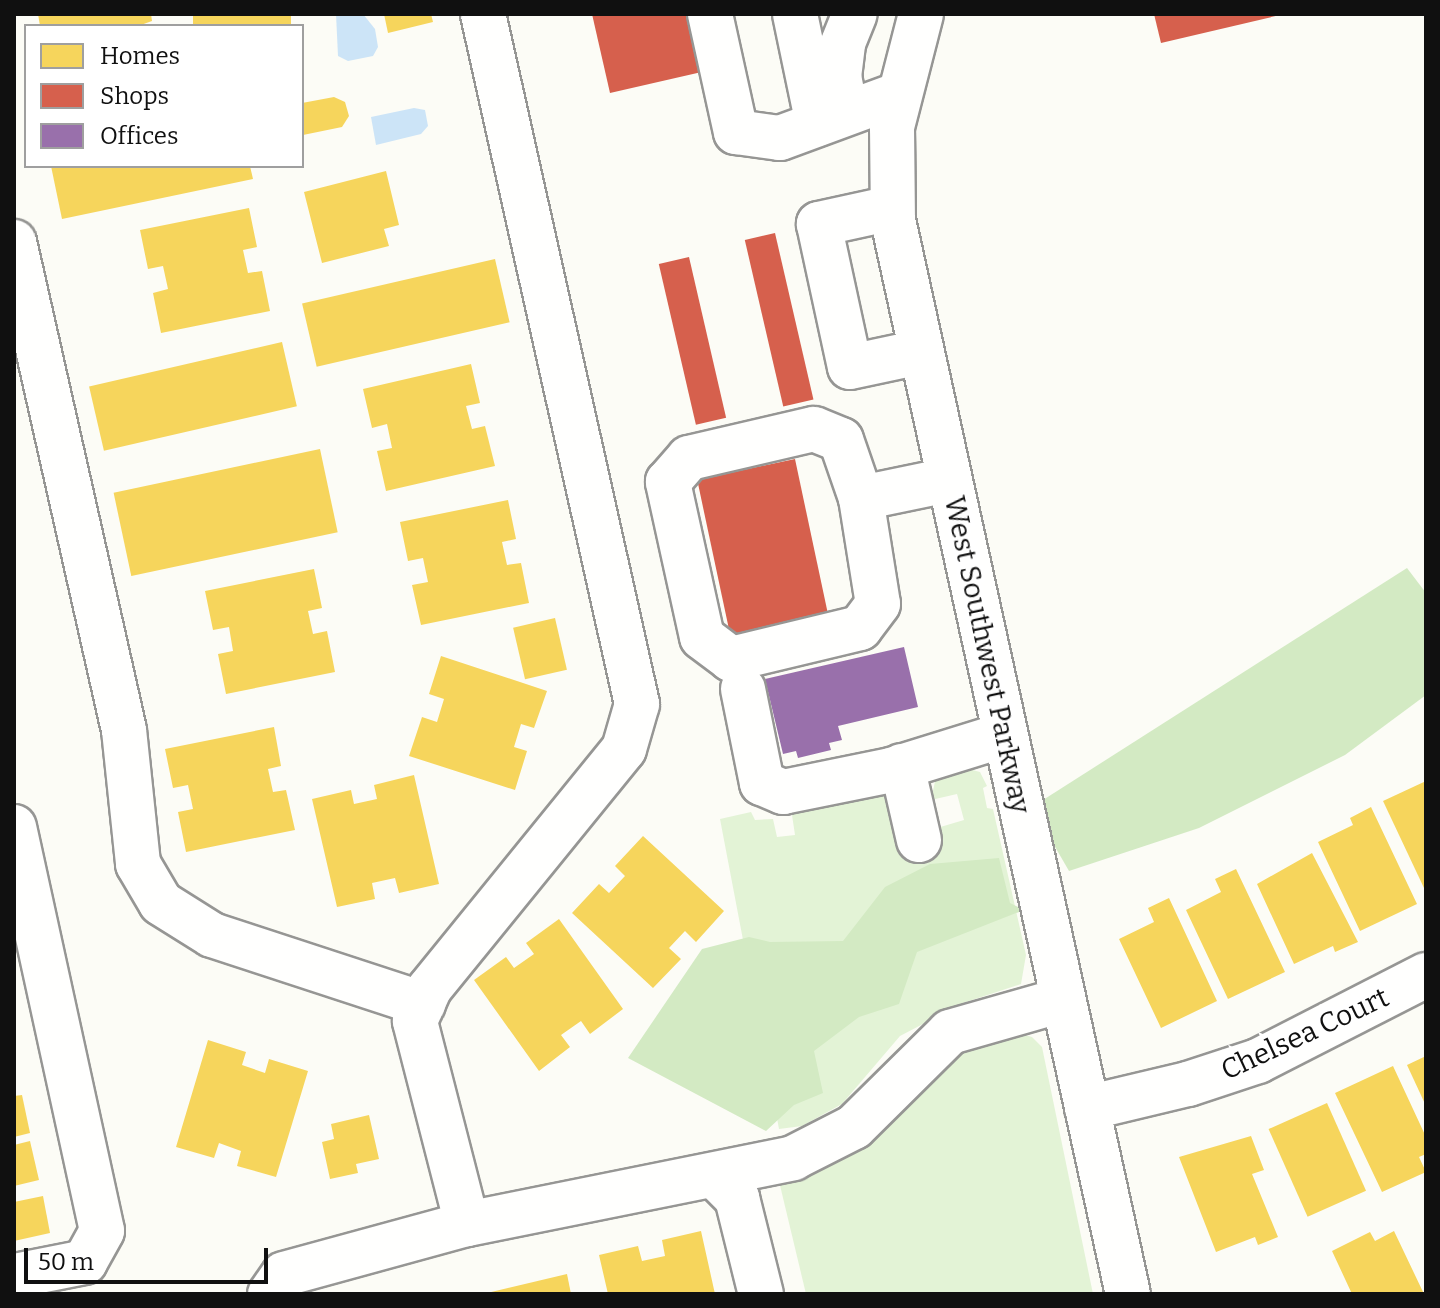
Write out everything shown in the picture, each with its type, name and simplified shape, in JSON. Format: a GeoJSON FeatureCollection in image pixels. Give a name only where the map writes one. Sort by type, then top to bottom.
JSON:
{"type":"FeatureCollection","features":[{"type":"Feature","properties":{"kind":"street"},"geometry":{"type":"LineString","coordinates":[[467,1224],[415,1021],[429,989],[624,749],[637,704],[483,14]]}},
{"type":"Feature","properties":{"kind":"street"},"geometry":{"type":"LineString","coordinates":[[710,14],[736,132],[780,138],[897,95]]}},
{"type":"Feature","properties":{"kind":"street"},"geometry":{"type":"LineString","coordinates":[[795,14],[832,118]]}},
{"type":"Feature","properties":{"kind":"street"},"geometry":{"type":"LineString","coordinates":[[832,118],[843,43],[855,14]]}},
{"type":"Feature","properties":{"kind":"street","name":"West Southwest Parkway"},"geometry":{"type":"LineString","coordinates":[[921,14],[897,95],[889,157],[892,208],[920,352],[1128,1294]]}},
{"type":"Feature","properties":{"kind":"street"},"geometry":{"type":"LineString","coordinates":[[892,208],[819,224],[850,367],[920,352]]}},
{"type":"Feature","properties":{"kind":"street"},"geometry":{"type":"LineString","coordinates":[[14,242],[124,730],[138,864],[161,903],[212,935],[423,1004]]}},
{"type":"Feature","properties":{"kind":"street"},"geometry":{"type":"LineString","coordinates":[[814,429],[841,440],[861,498],[878,604],[860,628],[731,659],[702,637],[668,482],[689,458],[814,429]]}},
{"type":"Feature","properties":{"kind":"street"},"geometry":{"type":"LineString","coordinates":[[861,498],[948,480]]}},
{"type":"Feature","properties":{"kind":"street"},"geometry":{"type":"LineString","coordinates":[[743,689],[762,783],[783,792],[902,766],[1004,735]]}},
{"type":"Feature","properties":{"kind":"street"},"geometry":{"type":"LineString","coordinates":[[902,766],[919,840]]}},
{"type":"Feature","properties":{"kind":"street"},"geometry":{"type":"LineString","coordinates":[[14,827],[102,1231],[99,1245],[85,1262],[14,1276]]}},
{"type":"Feature","properties":{"kind":"street","name":"Chelsea Court"},"geometry":{"type":"LineString","coordinates":[[1087,1108],[1188,1084],[1258,1061],[1426,975]]}},
{"type":"Feature","properties":{"kind":"street"},"geometry":{"type":"LineString","coordinates":[[270,1294],[284,1274],[467,1224],[793,1158],[854,1127],[913,1063],[966,1023],[1062,1000]]}},
{"type":"Feature","properties":{"kind":"street"},"geometry":{"type":"LineString","coordinates":[[714,1175],[737,1198],[761,1294]]}},
{"type":"Feature","properties":{"kind":"green space"},"geometry":{"type":"Polygon","coordinates":[[[1407,568],[1426,593],[1426,695],[1345,755],[1199,828],[1069,871],[1032,807],[1407,568]]]}},
{"type":"Feature","properties":{"kind":"green space"},"geometry":{"type":"Polygon","coordinates":[[[961,767],[980,772],[987,786],[983,788],[987,808],[993,809],[1026,955],[1021,984],[963,1003],[900,1036],[842,1104],[802,1126],[779,1129],[720,819],[751,812],[755,820],[773,819],[777,837],[795,835],[792,815],[797,808],[878,793],[937,828],[964,820],[957,794],[931,800],[936,777],[961,767]]]}},
{"type":"Feature","properties":{"kind":"green space"},"geometry":{"type":"Polygon","coordinates":[[[999,858],[1010,903],[1024,910],[917,952],[899,1004],[859,1017],[814,1051],[823,1093],[794,1105],[766,1131],[628,1058],[702,949],[749,937],[770,942],[843,941],[885,887],[930,864],[999,858]]]}},
{"type":"Feature","properties":{"kind":"green space"},"geometry":{"type":"Polygon","coordinates":[[[1003,1029],[1032,1037],[1042,1047],[1093,1294],[806,1294],[778,1177],[932,1063],[1003,1029]]]}},
{"type":"Feature","properties":{"kind":"water"},"geometry":{"type":"Polygon","coordinates":[[[336,14],[363,14],[375,29],[378,47],[373,56],[348,61],[338,56],[336,14]]]}},
{"type":"Feature","properties":{"kind":"water"},"geometry":{"type":"Polygon","coordinates":[[[414,108],[425,110],[428,126],[421,134],[376,145],[371,117],[414,108]]]}},
{"type":"Feature","properties":{"kind":"building: Homes"},"geometry":{"type":"Polygon","coordinates":[[[38,14],[151,14],[152,21],[144,24],[40,24],[38,14]]]}},
{"type":"Feature","properties":{"kind":"building: Homes"},"geometry":{"type":"Polygon","coordinates":[[[193,14],[291,14],[291,24],[193,24],[193,14]]]}},
{"type":"Feature","properties":{"kind":"building: Homes"},"geometry":{"type":"Polygon","coordinates":[[[384,14],[431,14],[433,22],[388,33],[384,14]]]}},
{"type":"Feature","properties":{"kind":"building: Homes"},"geometry":{"type":"Polygon","coordinates":[[[334,97],[345,102],[349,116],[342,127],[304,135],[304,103],[334,97]]]}},
{"type":"Feature","properties":{"kind":"building: Homes"},"geometry":{"type":"Polygon","coordinates":[[[51,168],[250,168],[253,179],[62,219],[51,168]]]}},
{"type":"Feature","properties":{"kind":"building: Homes"},"geometry":{"type":"Polygon","coordinates":[[[386,171],[399,225],[384,229],[389,246],[322,263],[304,192],[386,171]]]}},
{"type":"Feature","properties":{"kind":"building: Homes"},"geometry":{"type":"Polygon","coordinates":[[[249,208],[257,247],[243,250],[248,273],[262,271],[270,311],[161,333],[153,293],[168,289],[163,266],[148,269],[140,230],[249,208]]]}},
{"type":"Feature","properties":{"kind":"building: Homes"},"geometry":{"type":"Polygon","coordinates":[[[495,259],[510,322],[317,367],[302,304],[495,259]]]}},
{"type":"Feature","properties":{"kind":"building: Homes"},"geometry":{"type":"Polygon","coordinates":[[[282,342],[297,406],[104,451],[89,387],[282,342]]]}},
{"type":"Feature","properties":{"kind":"building: Homes"},"geometry":{"type":"Polygon","coordinates":[[[471,364],[480,403],[466,406],[472,429],[485,426],[495,466],[386,491],[377,451],[392,448],[387,424],[372,428],[363,389],[471,364]]]}},
{"type":"Feature","properties":{"kind":"building: Homes"},"geometry":{"type":"Polygon","coordinates":[[[320,449],[338,532],[131,576],[114,493],[320,449]]]}},
{"type":"Feature","properties":{"kind":"building: Homes"},"geometry":{"type":"Polygon","coordinates":[[[508,500],[516,539],[502,542],[507,565],[521,563],[529,603],[421,625],[412,585],[428,582],[423,558],[408,561],[400,522],[508,500]]]}},
{"type":"Feature","properties":{"kind":"building: Homes"},"geometry":{"type":"Polygon","coordinates":[[[314,569],[322,608],[308,611],[313,634],[327,631],[335,672],[226,694],[218,654],[233,651],[229,627],[213,630],[205,591],[314,569]]]}},
{"type":"Feature","properties":{"kind":"building: Homes"},"geometry":{"type":"Polygon","coordinates":[[[555,618],[567,670],[525,679],[513,628],[555,618]]]}},
{"type":"Feature","properties":{"kind":"building: Homes"},"geometry":{"type":"Polygon","coordinates":[[[441,656],[547,691],[534,728],[521,724],[514,747],[527,751],[515,790],[409,756],[422,717],[437,722],[444,699],[429,694],[441,656]]]}},
{"type":"Feature","properties":{"kind":"building: Homes"},"geometry":{"type":"Polygon","coordinates":[[[274,727],[281,766],[268,769],[273,792],[286,790],[295,830],[186,852],[178,812],[193,809],[188,785],[173,788],[165,749],[274,727]]]}},
{"type":"Feature","properties":{"kind":"building: Homes"},"geometry":{"type":"Polygon","coordinates":[[[414,775],[439,884],[399,893],[395,878],[372,883],[375,899],[337,907],[312,799],[351,790],[354,804],[377,799],[374,785],[414,775]]]}},
{"type":"Feature","properties":{"kind":"building: Homes"},"geometry":{"type":"Polygon","coordinates":[[[1426,781],[1426,887],[1424,888],[1383,801],[1426,781]]]}},
{"type":"Feature","properties":{"kind":"building: Homes"},"geometry":{"type":"Polygon","coordinates":[[[1371,807],[1417,904],[1360,931],[1318,842],[1353,825],[1350,818],[1371,807]]]}},
{"type":"Feature","properties":{"kind":"building: Homes"},"geometry":{"type":"Polygon","coordinates":[[[643,836],[724,911],[696,942],[685,931],[669,948],[681,959],[653,988],[572,913],[599,884],[609,893],[625,876],[615,866],[643,836]]]}},
{"type":"Feature","properties":{"kind":"building: Homes"},"geometry":{"type":"Polygon","coordinates":[[[1312,853],[1358,942],[1335,952],[1333,946],[1294,964],[1257,884],[1312,853]]]}},
{"type":"Feature","properties":{"kind":"building: Homes"},"geometry":{"type":"Polygon","coordinates":[[[1236,869],[1285,972],[1228,999],[1186,910],[1221,892],[1215,879],[1236,869]]]}},
{"type":"Feature","properties":{"kind":"building: Homes"},"geometry":{"type":"Polygon","coordinates":[[[1169,898],[1217,1001],[1161,1028],[1119,939],[1154,922],[1148,908],[1169,898]]]}},
{"type":"Feature","properties":{"kind":"building: Homes"},"geometry":{"type":"Polygon","coordinates":[[[559,919],[623,1009],[590,1034],[581,1021],[561,1035],[570,1047],[539,1071],[474,980],[506,957],[514,968],[534,954],[526,943],[559,919]]]}},
{"type":"Feature","properties":{"kind":"building: Homes"},"geometry":{"type":"Polygon","coordinates":[[[208,1040],[246,1052],[242,1065],[265,1073],[269,1059],[308,1071],[276,1177],[237,1166],[241,1151],[219,1143],[214,1158],[176,1147],[208,1040]]]}},
{"type":"Feature","properties":{"kind":"building: Homes"},"geometry":{"type":"Polygon","coordinates":[[[1426,1056],[1426,1106],[1407,1065],[1426,1056]]]}},
{"type":"Feature","properties":{"kind":"building: Homes"},"geometry":{"type":"Polygon","coordinates":[[[1393,1066],[1426,1137],[1426,1154],[1419,1157],[1426,1172],[1382,1192],[1335,1093],[1393,1066]]]}},
{"type":"Feature","properties":{"kind":"building: Homes"},"geometry":{"type":"Polygon","coordinates":[[[22,1095],[30,1133],[14,1137],[14,1096],[22,1095]]]}},
{"type":"Feature","properties":{"kind":"building: Homes"},"geometry":{"type":"Polygon","coordinates":[[[1327,1103],[1366,1191],[1308,1217],[1269,1129],[1327,1103]]]}},
{"type":"Feature","properties":{"kind":"building: Homes"},"geometry":{"type":"Polygon","coordinates":[[[369,1115],[379,1159],[356,1164],[358,1173],[330,1179],[322,1142],[334,1139],[331,1124],[369,1115]]]}},
{"type":"Feature","properties":{"kind":"building: Homes"},"geometry":{"type":"Polygon","coordinates":[[[1251,1136],[1264,1170],[1252,1174],[1278,1237],[1258,1245],[1255,1237],[1216,1252],[1179,1157],[1251,1136]]]}},
{"type":"Feature","properties":{"kind":"building: Homes"},"geometry":{"type":"Polygon","coordinates":[[[30,1141],[39,1180],[14,1186],[14,1145],[30,1141]]]}},
{"type":"Feature","properties":{"kind":"building: Homes"},"geometry":{"type":"Polygon","coordinates":[[[43,1196],[50,1233],[14,1241],[14,1202],[43,1196]]]}},
{"type":"Feature","properties":{"kind":"building: Homes"},"geometry":{"type":"Polygon","coordinates":[[[701,1231],[715,1294],[608,1294],[599,1255],[638,1246],[642,1261],[665,1256],[662,1240],[701,1231]]]}},
{"type":"Feature","properties":{"kind":"building: Homes"},"geometry":{"type":"Polygon","coordinates":[[[1394,1231],[1424,1294],[1352,1294],[1332,1251],[1370,1232],[1375,1241],[1394,1231]]]}},
{"type":"Feature","properties":{"kind":"building: Homes"},"geometry":{"type":"Polygon","coordinates":[[[567,1274],[571,1294],[487,1294],[487,1293],[567,1274]]]}},
{"type":"Feature","properties":{"kind":"building: Shops"},"geometry":{"type":"Polygon","coordinates":[[[592,14],[693,14],[706,71],[610,93],[592,14]]]}},
{"type":"Feature","properties":{"kind":"building: Shops"},"geometry":{"type":"Polygon","coordinates":[[[1154,14],[1280,14],[1280,15],[1161,43],[1154,14]]]}},
{"type":"Feature","properties":{"kind":"building: Shops"},"geometry":{"type":"Polygon","coordinates":[[[775,233],[813,400],[783,407],[745,240],[775,233]]]}},
{"type":"Feature","properties":{"kind":"building: Shops"},"geometry":{"type":"Polygon","coordinates":[[[689,257],[726,418],[696,425],[659,264],[689,257]]]}},
{"type":"Feature","properties":{"kind":"building: Shops"},"geometry":{"type":"Polygon","coordinates":[[[795,459],[828,615],[730,635],[697,480],[795,459]]]}},
{"type":"Feature","properties":{"kind":"building: Offices"},"geometry":{"type":"Polygon","coordinates":[[[904,647],[918,707],[838,726],[842,740],[829,743],[831,750],[798,758],[796,751],[783,754],[765,679],[904,647]]]}}]}
